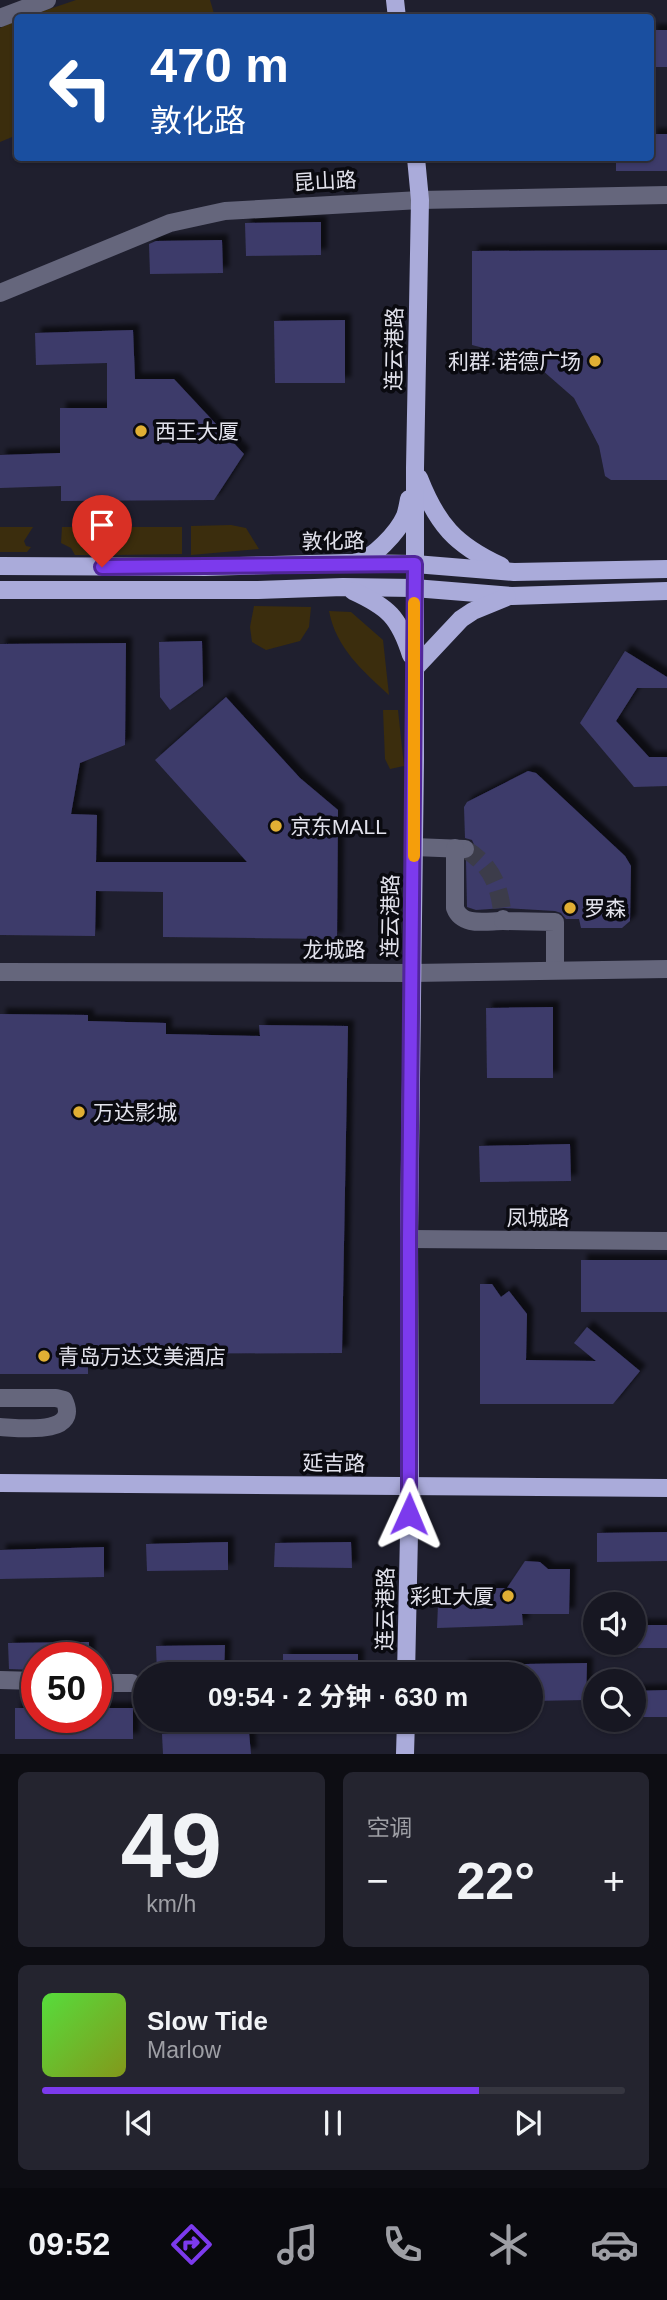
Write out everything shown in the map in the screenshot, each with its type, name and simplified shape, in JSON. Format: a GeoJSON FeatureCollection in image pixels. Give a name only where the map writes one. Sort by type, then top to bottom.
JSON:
{"type":"FeatureCollection","features":[{"type":"Feature","properties":{"kind":"main road","name":"连云港路"},"geometry":{"type":"LineString","coordinates":[[407,1662],[415,468],[420,200],[416,161]]}},
{"type":"Feature","properties":{"kind":"main road"},"geometry":{"type":"LineString","coordinates":[[347,563],[366,560],[387,541],[405,517],[415,468]]}},
{"type":"Feature","properties":{"kind":"main road"},"geometry":{"type":"LineString","coordinates":[[415,468],[436,516],[459,542],[482,558],[514,572]]}},
{"type":"Feature","properties":{"kind":"main road","name":"敦化路"},"geometry":{"type":"LineString","coordinates":[[0,566],[205,567],[347,563],[415,564],[514,572],[667,569]]}},
{"type":"Feature","properties":{"kind":"main road"},"geometry":{"type":"LineString","coordinates":[[343,587],[374,600],[392,613],[406,639],[415,668],[461,619],[473,611],[512,596]]}},
{"type":"Feature","properties":{"kind":"main road"},"geometry":{"type":"LineString","coordinates":[[0,590],[257,590],[343,587],[414,588],[512,596],[667,591]]}},
{"type":"Feature","properties":{"kind":"main road","name":"延吉路"},"geometry":{"type":"LineString","coordinates":[[0,1483],[667,1488]]}},
{"type":"Feature","properties":{"kind":"main road"},"geometry":{"type":"LineString","coordinates":[[405,1754],[406,1732]]}},
{"type":"Feature","properties":{"kind":"street"},"geometry":{"type":"LineString","coordinates":[[0,18],[47,0]]}},
{"type":"Feature","properties":{"kind":"street","name":"昆山路"},"geometry":{"type":"LineString","coordinates":[[0,293],[170,223],[225,211],[420,200],[667,195]]}},
{"type":"Feature","properties":{"kind":"street"},"geometry":{"type":"LineString","coordinates":[[414,847],[460,848],[455,908],[457,913],[467,920],[555,922],[555,970]]}},
{"type":"Feature","properties":{"kind":"street","name":"龙城路"},"geometry":{"type":"LineString","coordinates":[[0,972],[412,974],[667,969]]}},
{"type":"Feature","properties":{"kind":"street","name":"凤城路"},"geometry":{"type":"LineString","coordinates":[[409,1239],[667,1241]]}},
{"type":"Feature","properties":{"kind":"street"},"geometry":{"type":"LineString","coordinates":[[0,1398],[56,1398],[64,1400],[68,1413],[64,1422],[58,1425],[42,1428],[0,1427]]}},
{"type":"Feature","properties":{"kind":"street"},"geometry":{"type":"LineString","coordinates":[[0,1680],[21,1681]]}},
{"type":"Feature","properties":{"kind":"street"},"geometry":{"type":"LineString","coordinates":[[112,1682],[132,1683]]}},
{"type":"Feature","properties":{"kind":"shaded area"},"geometry":{"type":"Polygon","coordinates":[[[76,0],[210,0],[214,14],[35,14],[76,0]]]}},
{"type":"Feature","properties":{"kind":"shaded area"},"geometry":{"type":"Polygon","coordinates":[[[14,21],[14,136],[0,142],[0,28],[14,21]]]}},
{"type":"Feature","properties":{"kind":"shaded area"},"geometry":{"type":"Polygon","coordinates":[[[231,525],[246,528],[259,549],[191,555],[191,526],[231,525]]]}},
{"type":"Feature","properties":{"kind":"shaded area"},"geometry":{"type":"Polygon","coordinates":[[[0,527],[33,527],[24,541],[26,546],[31,547],[27,552],[0,552],[0,527]]]}},
{"type":"Feature","properties":{"kind":"shaded area"},"geometry":{"type":"Polygon","coordinates":[[[62,527],[101,527],[102,555],[75,555],[71,548],[61,543],[62,527]]]}},
{"type":"Feature","properties":{"kind":"shaded area"},"geometry":{"type":"Polygon","coordinates":[[[113,527],[182,527],[182,554],[114,555],[113,527]]]}},
{"type":"Feature","properties":{"kind":"shaded area"},"geometry":{"type":"Polygon","coordinates":[[[254,606],[311,607],[309,627],[300,641],[266,650],[252,642],[250,627],[254,606]]]}},
{"type":"Feature","properties":{"kind":"shaded area"},"geometry":{"type":"Polygon","coordinates":[[[329,611],[351,612],[383,640],[389,695],[360,668],[344,648],[329,611]]]}},
{"type":"Feature","properties":{"kind":"shaded area"},"geometry":{"type":"Polygon","coordinates":[[[383,710],[398,710],[404,766],[390,769],[385,759],[383,710]]]}},
{"type":"Feature","properties":{"kind":"building"},"geometry":{"type":"Polygon","coordinates":[[[654,30],[667,30],[667,67],[654,67],[654,30]]]}},
{"type":"Feature","properties":{"kind":"building"},"geometry":{"type":"Polygon","coordinates":[[[654,134],[667,134],[667,171],[616,171],[616,161],[654,161],[654,134]]]}},
{"type":"Feature","properties":{"kind":"building"},"geometry":{"type":"Polygon","coordinates":[[[321,222],[321,255],[246,256],[245,223],[321,222]]]}},
{"type":"Feature","properties":{"kind":"building"},"geometry":{"type":"Polygon","coordinates":[[[222,240],[223,273],[150,274],[149,244],[156,241],[222,240]]]}},
{"type":"Feature","properties":{"kind":"building","name":"利群·诺德广场"},"geometry":{"type":"Polygon","coordinates":[[[667,250],[667,480],[611,480],[605,476],[599,446],[574,398],[542,370],[503,353],[472,345],[472,251],[667,250]]]}},
{"type":"Feature","properties":{"kind":"building"},"geometry":{"type":"Polygon","coordinates":[[[345,320],[345,383],[275,383],[274,321],[345,320]]]}},
{"type":"Feature","properties":{"kind":"building","name":"西王大厦"},"geometry":{"type":"Polygon","coordinates":[[[133,330],[135,379],[174,379],[244,454],[214,500],[61,501],[61,486],[0,488],[0,455],[60,453],[60,408],[107,408],[107,363],[36,365],[35,333],[133,330]]]}},
{"type":"Feature","properties":{"kind":"building"},"geometry":{"type":"Polygon","coordinates":[[[202,641],[203,686],[170,710],[160,697],[159,642],[202,641]]]}},
{"type":"Feature","properties":{"kind":"building"},"geometry":{"type":"Polygon","coordinates":[[[126,643],[125,745],[80,763],[71,814],[97,815],[96,862],[247,862],[155,760],[226,697],[300,778],[338,810],[337,939],[163,937],[163,892],[96,891],[95,936],[0,935],[0,644],[126,643]]]}},
{"type":"Feature","properties":{"kind":"building"},"geometry":{"type":"Polygon","coordinates":[[[625,651],[667,677],[667,688],[637,688],[616,721],[649,757],[667,757],[667,786],[634,787],[580,723],[625,651]]]}},
{"type":"Feature","properties":{"kind":"building"},"geometry":{"type":"Polygon","coordinates":[[[528,771],[536,773],[625,856],[631,866],[630,921],[622,928],[581,928],[579,919],[566,919],[555,911],[504,908],[476,910],[467,907],[466,860],[474,856],[476,849],[472,840],[465,838],[464,807],[467,802],[528,771]]]}},
{"type":"Feature","properties":{"kind":"building"},"geometry":{"type":"Polygon","coordinates":[[[553,1007],[553,1078],[487,1078],[486,1008],[553,1007]]]}},
{"type":"Feature","properties":{"kind":"building"},"geometry":{"type":"Polygon","coordinates":[[[0,1014],[88,1015],[88,1021],[166,1023],[166,1034],[260,1036],[259,1025],[348,1026],[342,1353],[88,1354],[88,1374],[0,1374],[0,1014]]]}},
{"type":"Feature","properties":{"kind":"building"},"geometry":{"type":"Polygon","coordinates":[[[570,1144],[571,1181],[480,1182],[479,1146],[570,1144]]]}},
{"type":"Feature","properties":{"kind":"building"},"geometry":{"type":"Polygon","coordinates":[[[581,1260],[667,1260],[667,1312],[581,1312],[581,1260]]]}},
{"type":"Feature","properties":{"kind":"building"},"geometry":{"type":"Polygon","coordinates":[[[480,1284],[492,1284],[501,1297],[509,1291],[527,1314],[526,1360],[596,1361],[574,1343],[587,1327],[640,1371],[613,1404],[480,1404],[480,1284]]]}},
{"type":"Feature","properties":{"kind":"building"},"geometry":{"type":"Polygon","coordinates":[[[667,1532],[667,1561],[597,1562],[597,1533],[667,1532]]]}},
{"type":"Feature","properties":{"kind":"building"},"geometry":{"type":"Polygon","coordinates":[[[228,1542],[228,1570],[147,1571],[146,1544],[228,1542]]]}},
{"type":"Feature","properties":{"kind":"building"},"geometry":{"type":"Polygon","coordinates":[[[351,1542],[352,1568],[274,1567],[275,1543],[351,1542]]]}},
{"type":"Feature","properties":{"kind":"building"},"geometry":{"type":"Polygon","coordinates":[[[104,1547],[104,1577],[0,1579],[0,1550],[104,1547]]]}},
{"type":"Feature","properties":{"kind":"building","name":"彩虹大厦"},"geometry":{"type":"Polygon","coordinates":[[[525,1561],[540,1562],[548,1569],[570,1569],[569,1614],[522,1614],[523,1625],[437,1628],[438,1605],[488,1604],[488,1588],[507,1588],[525,1561]]]}},
{"type":"Feature","properties":{"kind":"building"},"geometry":{"type":"Polygon","coordinates":[[[646,1625],[667,1625],[667,1648],[646,1648],[646,1625]]]}},
{"type":"Feature","properties":{"kind":"building"},"geometry":{"type":"Polygon","coordinates":[[[8,1643],[21,1643],[21,1669],[9,1669],[8,1643]]]}},
{"type":"Feature","properties":{"kind":"building"},"geometry":{"type":"Polygon","coordinates":[[[225,1645],[224,1662],[157,1662],[156,1646],[225,1645]]]}},
{"type":"Feature","properties":{"kind":"building"},"geometry":{"type":"Polygon","coordinates":[[[283,1654],[358,1654],[358,1662],[283,1662],[283,1654]]]}},
{"type":"Feature","properties":{"kind":"building"},"geometry":{"type":"Polygon","coordinates":[[[587,1663],[587,1669],[583,1669],[583,1700],[543,1701],[543,1664],[587,1663]]]}},
{"type":"Feature","properties":{"kind":"building"},"geometry":{"type":"Polygon","coordinates":[[[667,1690],[667,1717],[646,1717],[646,1691],[667,1690]]]}},
{"type":"Feature","properties":{"kind":"building"},"geometry":{"type":"Polygon","coordinates":[[[15,1708],[21,1708],[21,1733],[112,1733],[112,1708],[133,1708],[133,1739],[15,1739],[15,1708]]]}},
{"type":"Feature","properties":{"kind":"building"},"geometry":{"type":"Polygon","coordinates":[[[249,1732],[251,1754],[163,1754],[162,1734],[249,1732]]]}},
{"type":"Feature","properties":{"kind":"tunnel"},"geometry":{"type":"LineString","coordinates":[[465,849],[489,870],[500,897],[503,919]]}},
{"type":"Feature","properties":{"kind":"slow traffic"},"geometry":{"type":"LineString","coordinates":[[414,603],[414,856]]}},
{"type":"Feature","properties":{"kind":"place","name":"利群·诺德广场"},"geometry":{"type":"Point","coordinates":[595,361]}},
{"type":"Feature","properties":{"kind":"place","name":"西王大厦"},"geometry":{"type":"Point","coordinates":[141,431]}},
{"type":"Feature","properties":{"kind":"place","name":"京东MALL"},"geometry":{"type":"Point","coordinates":[276,826]}},
{"type":"Feature","properties":{"kind":"place","name":"罗森"},"geometry":{"type":"Point","coordinates":[570,908]}},
{"type":"Feature","properties":{"kind":"place","name":"万达影城"},"geometry":{"type":"Point","coordinates":[79,1112]}},
{"type":"Feature","properties":{"kind":"place","name":"青岛万达艾美酒店"},"geometry":{"type":"Point","coordinates":[44,1356]}},
{"type":"Feature","properties":{"kind":"place","name":"彩虹大厦"},"geometry":{"type":"Point","coordinates":[508,1596]}},
{"type":"Feature","properties":{"kind":"route"},"geometry":{"type":"LineString","coordinates":[[102,567],[415,564],[409,1514]]}}]}
